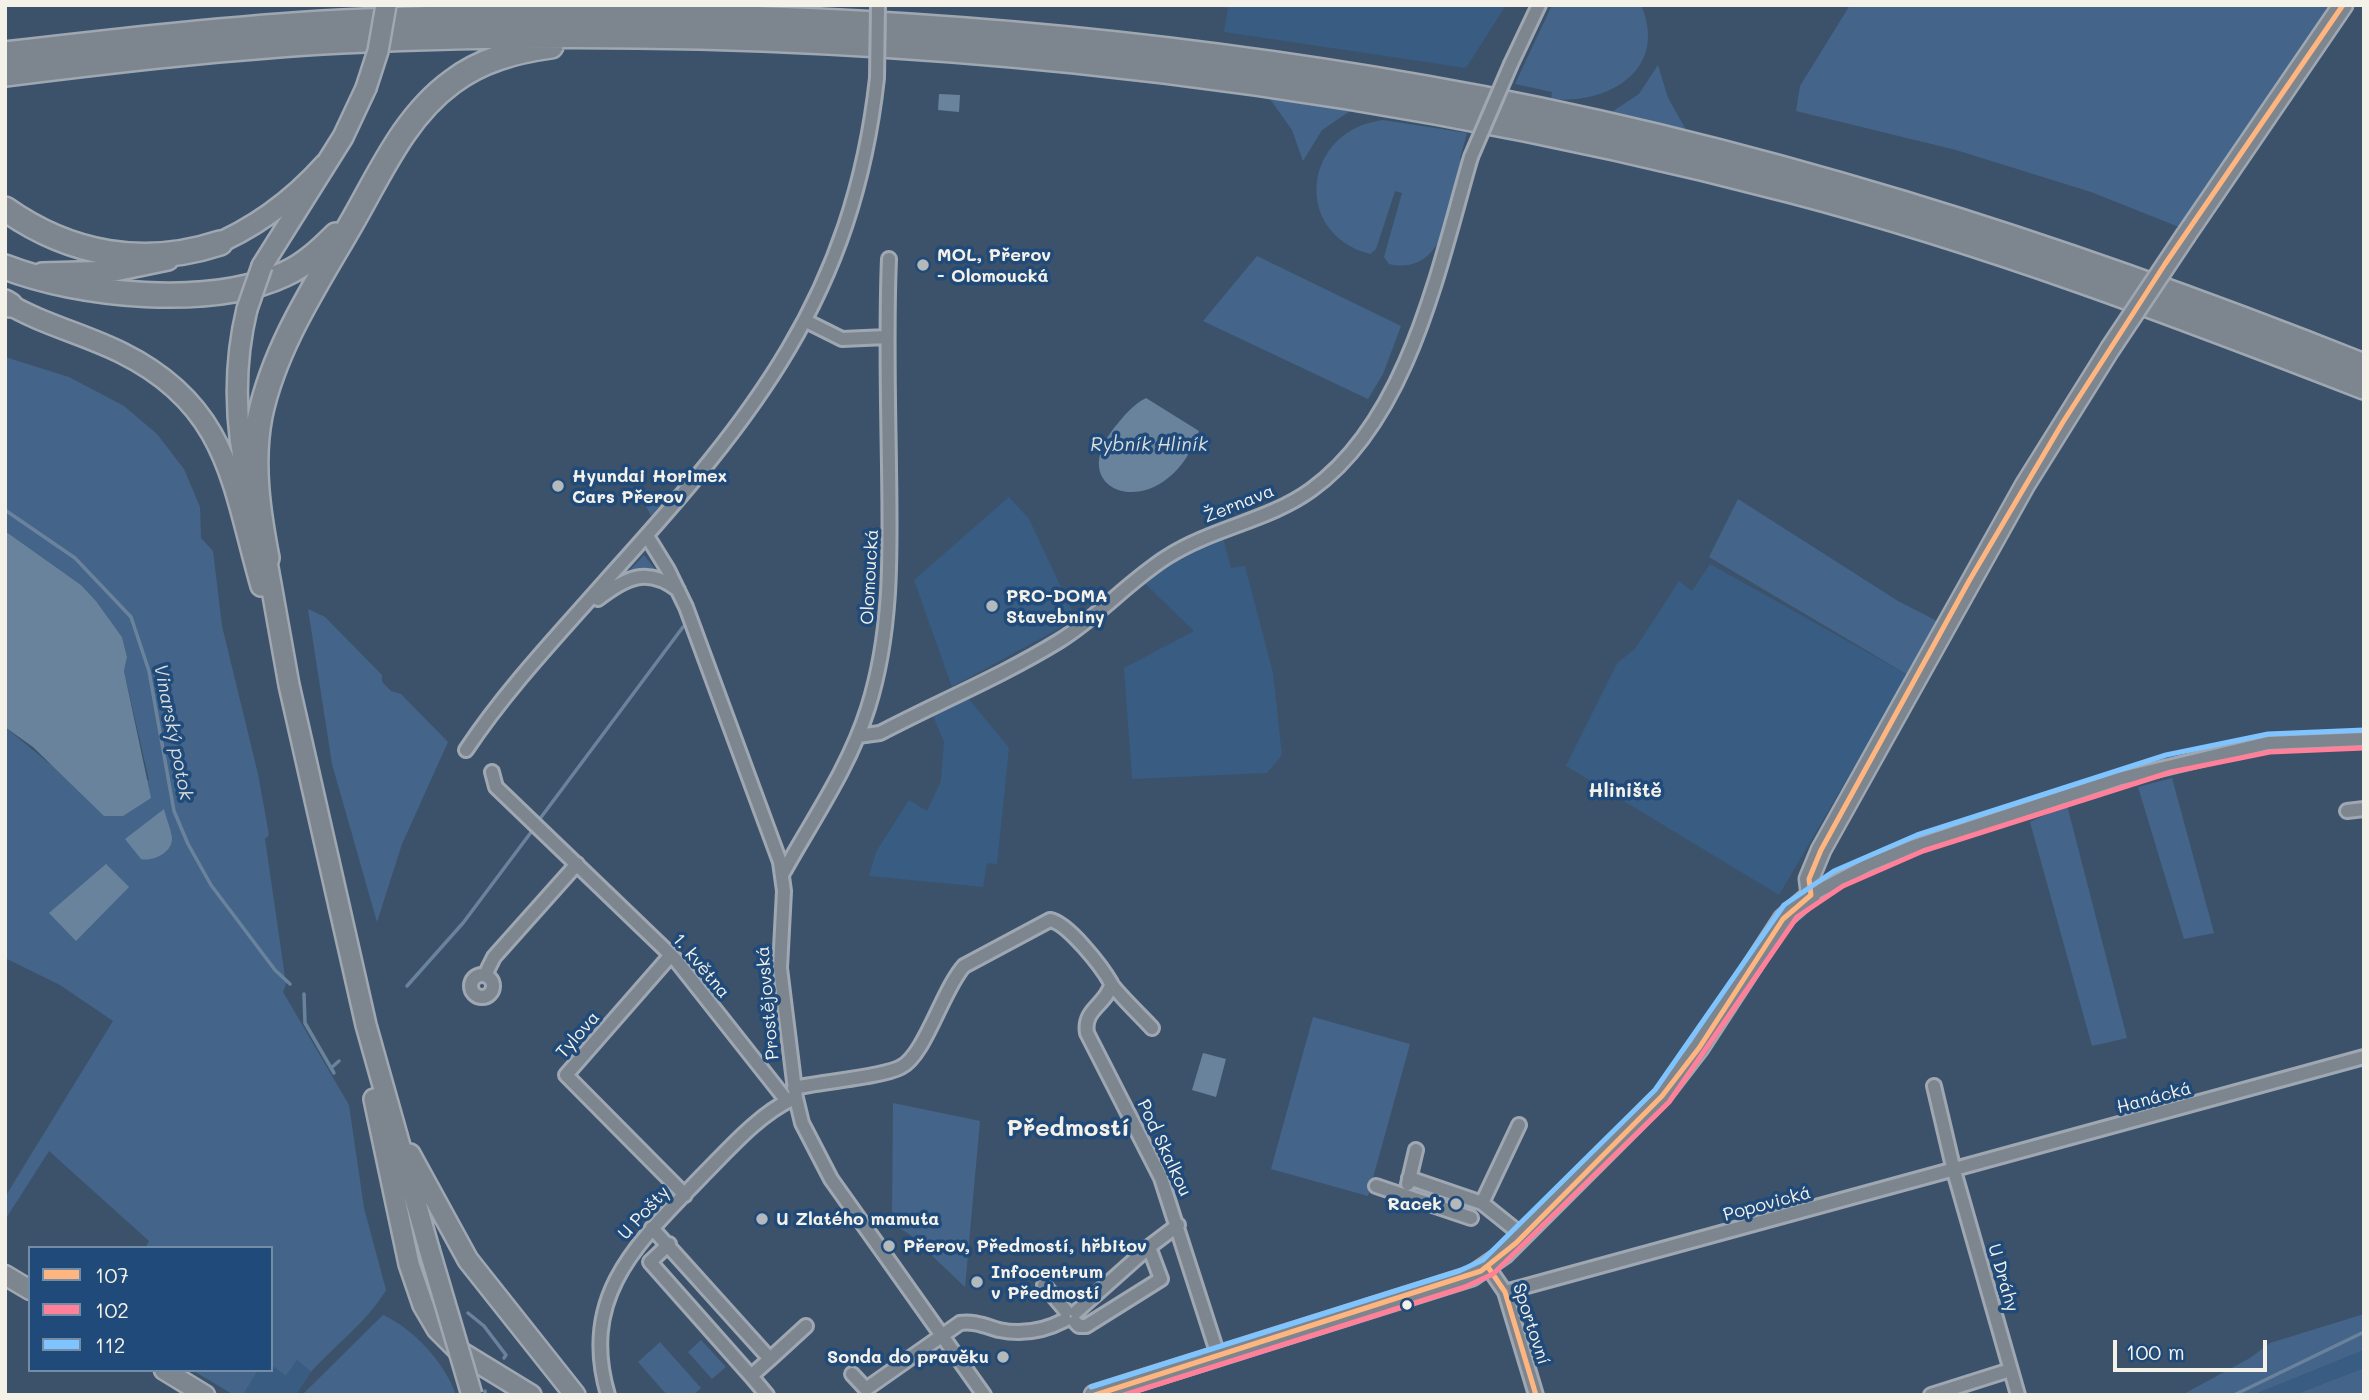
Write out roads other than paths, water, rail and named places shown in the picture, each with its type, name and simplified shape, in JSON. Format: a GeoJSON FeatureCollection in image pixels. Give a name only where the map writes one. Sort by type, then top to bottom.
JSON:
{"type":"FeatureCollection","features":[{"type":"Feature","properties":{"kind":"highway"},"geometry":{"type":"LineString","coordinates":[[759,5],[902,25],[1222,56],[1429,89],[1544,112],[1766,166],[1967,223],[2223,310],[2364,366]]}},
{"type":"Feature","properties":{"kind":"highway"},"geometry":{"type":"LineString","coordinates":[[5,54],[220,31],[504,16],[729,17],[902,25]]}},
{"type":"Feature","properties":{"kind":"highway"},"geometry":{"type":"LineString","coordinates":[[5,74],[167,54],[337,41],[620,34],[901,46],[1097,63],[1318,91],[1477,120],[1796,192],[2106,288],[2364,387]]}},
{"type":"Feature","properties":{"kind":"highway"},"geometry":{"type":"LineString","coordinates":[[267,558],[255,470],[257,434],[265,396],[296,321],[375,180],[416,116],[439,92],[463,74],[511,53],[620,34]]}},
{"type":"Feature","properties":{"kind":"highway"},"geometry":{"type":"LineString","coordinates":[[5,267],[54,283],[108,292],[188,292],[257,284],[300,266],[326,245],[375,180]]}},
{"type":"Feature","properties":{"kind":"highway"},"geometry":{"type":"LineString","coordinates":[[5,209],[56,239],[116,255],[157,257],[220,243]]}},
{"type":"Feature","properties":{"kind":"main road"},"geometry":{"type":"LineString","coordinates":[[289,685],[267,558],[242,456],[237,417],[238,358],[247,309],[262,266],[352,121],[366,88],[378,51],[386,5]]}},
{"type":"Feature","properties":{"kind":"main road"},"geometry":{"type":"LineString","coordinates":[[1094,1395],[1472,1276],[1488,1267],[1523,1236],[1662,1096],[1699,1048],[1783,919],[1811,895],[1809,879],[1821,850],[2025,485],[2110,349],[2343,5]]}},
{"type":"Feature","properties":{"kind":"main road"},"geometry":{"type":"LineString","coordinates":[[5,267],[51,273],[115,271],[163,262],[220,243],[276,211],[325,164]]}},
{"type":"Feature","properties":{"kind":"main road"},"geometry":{"type":"LineString","coordinates":[[7,303],[136,361],[173,388],[205,422],[219,445],[234,482],[289,685],[366,1025],[472,1395]]}},
{"type":"Feature","properties":{"kind":"main road"},"geometry":{"type":"LineString","coordinates":[[366,1025],[375,1108],[419,1297],[437,1329],[459,1351],[531,1395]]}},
{"type":"Feature","properties":{"kind":"main road"},"geometry":{"type":"LineString","coordinates":[[389,1111],[468,1259],[575,1395]]}},
{"type":"Feature","properties":{"kind":"main road"},"geometry":{"type":"LineString","coordinates":[[5,1275],[28,1289]]}},
{"type":"Feature","properties":{"kind":"main road"},"geometry":{"type":"LineString","coordinates":[[167,1372],[205,1395]]}},
{"type":"Feature","properties":{"kind":"street"},"geometry":{"type":"LineString","coordinates":[[466,750],[504,698],[647,536],[752,407],[806,321],[833,264],[854,201],[872,125],[877,78],[878,5]]}},
{"type":"Feature","properties":{"kind":"street","name":"Žernava"},"geometry":{"type":"LineString","coordinates":[[858,736],[880,733],[1046,649],[1091,619],[1170,555],[1195,541],[1290,503],[1330,474],[1384,404],[1410,353],[1422,325],[1471,158],[1539,5]]}},
{"type":"Feature","properties":{"kind":"street","name":"Olomoucká"},"geometry":{"type":"LineString","coordinates":[[783,873],[836,782],[858,736],[878,671],[890,588],[887,337],[889,260]]}},
{"type":"Feature","properties":{"kind":"street"},"geometry":{"type":"LineString","coordinates":[[806,321],[842,340],[887,337]]}},
{"type":"Feature","properties":{"kind":"street","name":"Prostějovská"},"geometry":{"type":"LineString","coordinates":[[647,536],[679,591],[769,827],[783,873],[779,959],[792,1096],[802,1123],[817,1158],[984,1395]]}},
{"type":"Feature","properties":{"kind":"street"},"geometry":{"type":"LineString","coordinates":[[575,616],[634,576],[660,579],[679,591]]}},
{"type":"Feature","properties":{"kind":"street"},"geometry":{"type":"LineString","coordinates":[[1811,895],[1868,865],[1912,847],[2071,793],[2268,743],[2364,740]]}},
{"type":"Feature","properties":{"kind":"street","name":"1. května"},"geometry":{"type":"LineString","coordinates":[[492,772],[496,787],[671,955],[792,1096]]}},
{"type":"Feature","properties":{"kind":"street"},"geometry":{"type":"LineString","coordinates":[[2347,811],[2364,809]]}},
{"type":"Feature","properties":{"kind":"street"},"geometry":{"type":"LineString","coordinates":[[485,975],[494,957],[577,864]]}},
{"type":"Feature","properties":{"kind":"street"},"geometry":{"type":"LineString","coordinates":[[792,1096],[903,1066],[916,1052],[954,978],[964,966],[1045,920],[1054,920],[1063,927],[1105,973],[1111,985],[1121,992],[1152,1028]]}},
{"type":"Feature","properties":{"kind":"street","name":"Tylova"},"geometry":{"type":"LineString","coordinates":[[671,955],[566,1075],[685,1195]]}},
{"type":"Feature","properties":{"kind":"street","name":"Pod Skalkou"},"geometry":{"type":"LineString","coordinates":[[1111,985],[1107,994],[1088,1016],[1087,1033],[1156,1166],[1178,1225],[1219,1356]]}},
{"type":"Feature","properties":{"kind":"street","name":"Hanácká"},"geometry":{"type":"LineString","coordinates":[[1954,1171],[2364,1058]]}},
{"type":"Feature","properties":{"kind":"street"},"geometry":{"type":"LineString","coordinates":[[1934,1086],[1954,1171]]}},
{"type":"Feature","properties":{"kind":"street","name":"U Pošty"},"geometry":{"type":"LineString","coordinates":[[608,1395],[599,1355],[599,1336],[606,1300],[622,1264],[652,1228],[735,1143],[792,1096]]}},
{"type":"Feature","properties":{"kind":"street"},"geometry":{"type":"LineString","coordinates":[[1482,1203],[1519,1125]]}},
{"type":"Feature","properties":{"kind":"street"},"geometry":{"type":"LineString","coordinates":[[1405,1195],[1416,1150]]}},
{"type":"Feature","properties":{"kind":"street","name":"Popovická"},"geometry":{"type":"LineString","coordinates":[[1505,1292],[1954,1171]]}},
{"type":"Feature","properties":{"kind":"street","name":"U Dráhy"},"geometry":{"type":"LineString","coordinates":[[1954,1171],[2018,1395]]}},
{"type":"Feature","properties":{"kind":"street"},"geometry":{"type":"LineString","coordinates":[[1409,1178],[1482,1203],[1523,1236]]}},
{"type":"Feature","properties":{"kind":"street"},"geometry":{"type":"LineString","coordinates":[[1376,1186],[1471,1218]]}},
{"type":"Feature","properties":{"kind":"street"},"geometry":{"type":"LineString","coordinates":[[852,1374],[866,1389],[941,1335],[964,1322],[1023,1332],[1046,1329],[1071,1316],[1178,1225]]}},
{"type":"Feature","properties":{"kind":"street"},"geometry":{"type":"LineString","coordinates":[[652,1228],[770,1359]]}},
{"type":"Feature","properties":{"kind":"street"},"geometry":{"type":"LineString","coordinates":[[668,1244],[650,1262],[767,1395]]}},
{"type":"Feature","properties":{"kind":"street"},"geometry":{"type":"LineString","coordinates":[[1044,1285],[1079,1326],[1086,1326],[1161,1279],[1149,1247]]}},
{"type":"Feature","properties":{"kind":"street","name":"Sportovní"},"geometry":{"type":"LineString","coordinates":[[1488,1267],[1505,1292],[1536,1395]]}},
{"type":"Feature","properties":{"kind":"street"},"geometry":{"type":"LineString","coordinates":[[751,1376],[806,1326]]}},
{"type":"Feature","properties":{"kind":"street"},"geometry":{"type":"LineString","coordinates":[[1931,1395],[2010,1370]]}},
{"type":"Feature","properties":{"kind":"water"},"geometry":{"type":"Polygon","coordinates":[[[939,94],[960,95],[959,112],[938,110],[939,94]]]}},
{"type":"Feature","properties":{"kind":"water","name":"Rybník Hliník"},"geometry":{"type":"Polygon","coordinates":[[[1146,398],[1199,431],[1184,462],[1164,481],[1143,491],[1124,491],[1108,484],[1100,471],[1101,452],[1121,419],[1132,407],[1146,398]]]}},
{"type":"Feature","properties":{"kind":"water"},"geometry":{"type":"Polygon","coordinates":[[[5,531],[81,585],[122,637],[127,657],[124,671],[151,798],[123,816],[104,816],[33,747],[5,727],[5,531]]]}},
{"type":"Feature","properties":{"kind":"water"},"geometry":{"type":"Polygon","coordinates":[[[164,809],[172,838],[169,848],[151,859],[141,859],[125,839],[164,809]]]}},
{"type":"Feature","properties":{"kind":"water"},"geometry":{"type":"Polygon","coordinates":[[[106,864],[129,887],[76,941],[49,913],[106,864]]]}},
{"type":"Feature","properties":{"kind":"water"},"geometry":{"type":"Polygon","coordinates":[[[1203,1053],[1226,1059],[1216,1097],[1192,1090],[1203,1053]]]}},
{"type":"Feature","properties":{"kind":"waterway","name":"Vinarský potok"},"geometry":{"type":"LineString","coordinates":[[5,510],[75,558],[131,617],[149,671],[174,811],[188,844],[211,885],[275,970],[290,984]]}},
{"type":"Feature","properties":{"kind":"waterway"},"geometry":{"type":"LineString","coordinates":[[539,820],[683,627]]}},
{"type":"Feature","properties":{"kind":"waterway"},"geometry":{"type":"LineString","coordinates":[[407,986],[463,923],[532,831]]}},
{"type":"Feature","properties":{"kind":"waterway","name":"Vinarský potok"},"geometry":{"type":"LineString","coordinates":[[304,994],[305,1023],[334,1073]]}},
{"type":"Feature","properties":{"kind":"waterway"},"geometry":{"type":"LineString","coordinates":[[331,1068],[339,1061]]}},
{"type":"Feature","properties":{"kind":"waterway","name":"Vinarský potok"},"geometry":{"type":"LineString","coordinates":[[468,1313],[484,1326],[506,1355],[504,1358]]}},
{"type":"Feature","properties":{"kind":"waterway","name":"Vinarský potok"},"geometry":{"type":"LineString","coordinates":[[2234,1395],[2364,1332]]}},
{"type":"Feature","properties":{"kind":"place","name":"MOL, Přerov - Olomoucká"},"geometry":{"type":"Point","coordinates":[923,265]}},
{"type":"Feature","properties":{"kind":"place","name":"Hyundai Horimex Cars Přerov"},"geometry":{"type":"Point","coordinates":[558,486]}},
{"type":"Feature","properties":{"kind":"place","name":"PRO-DOMA Stavebniny"},"geometry":{"type":"Point","coordinates":[992,606]}},
{"type":"Feature","properties":{"kind":"place","name":"Racek"},"geometry":{"type":"Point","coordinates":[1456,1204]}},
{"type":"Feature","properties":{"kind":"place","name":"U Zlatého mamuta"},"geometry":{"type":"Point","coordinates":[762,1219]}},
{"type":"Feature","properties":{"kind":"place","name":"Přerov, Předmostí, hřbitov"},"geometry":{"type":"Point","coordinates":[889,1246]}},
{"type":"Feature","properties":{"kind":"place","name":"Infocentrum v Předmostí"},"geometry":{"type":"Point","coordinates":[977,1282]}},
{"type":"Feature","properties":{"kind":"place","name":"Sonda do pravěku"},"geometry":{"type":"Point","coordinates":[1003,1357]}},
{"type":"Feature","properties":{"kind":"district","name":"Hliniště"},"geometry":{"type":"Point","coordinates":[1625,791]}},
{"type":"Feature","properties":{"kind":"district","name":"Předmostí"},"geometry":{"type":"Point","coordinates":[1068,1129]}}]}
